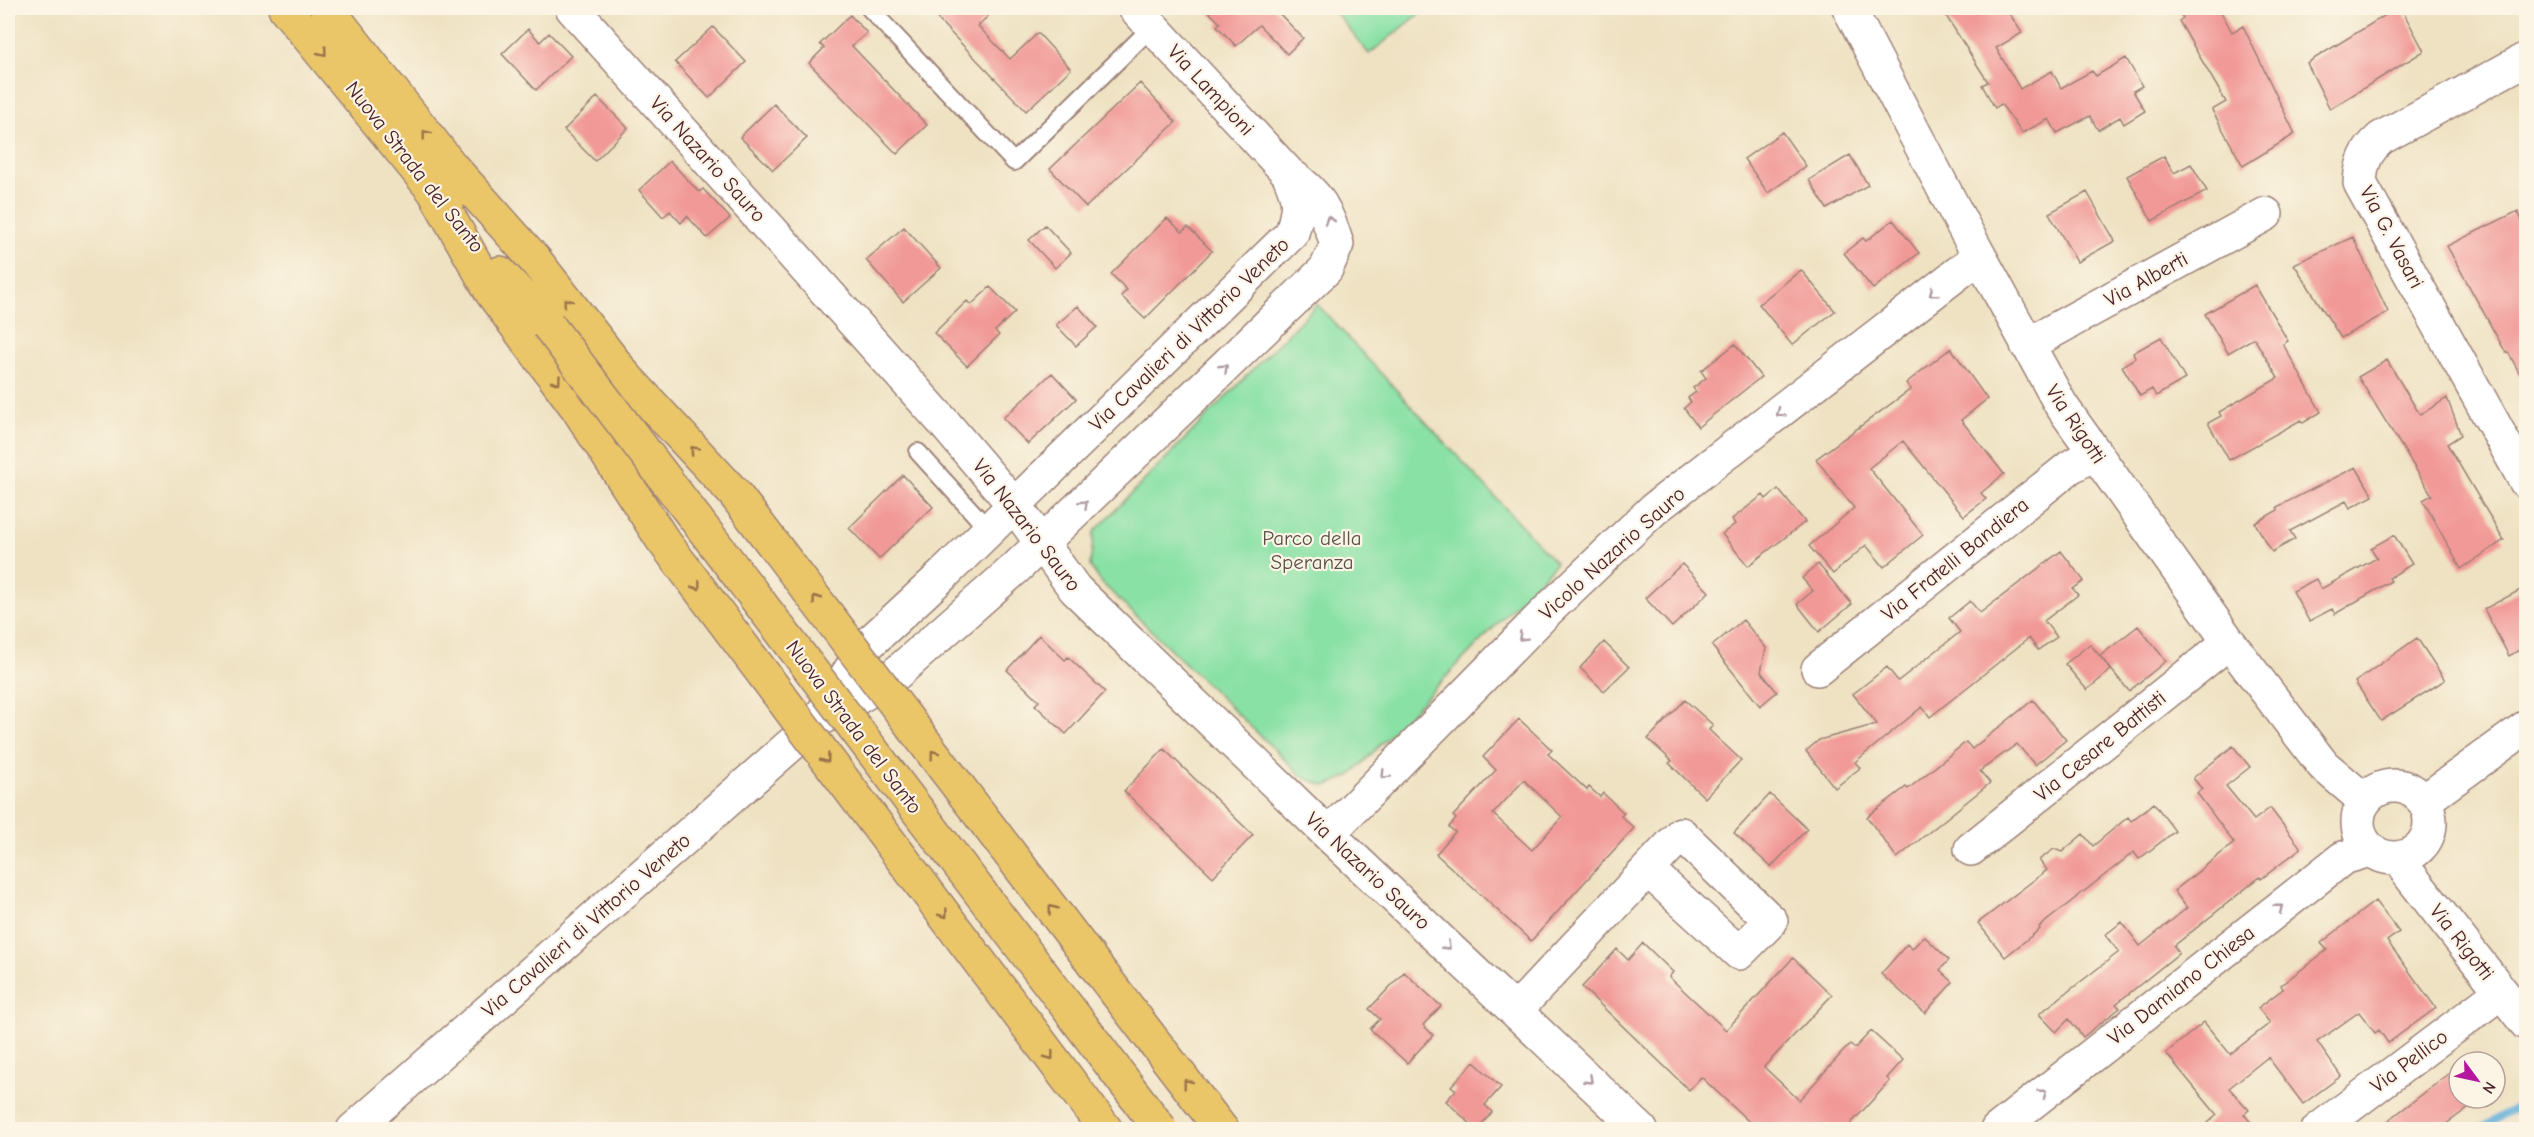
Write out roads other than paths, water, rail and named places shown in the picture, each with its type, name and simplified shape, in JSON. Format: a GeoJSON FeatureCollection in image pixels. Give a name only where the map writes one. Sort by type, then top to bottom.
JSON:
{"type":"FeatureCollection","features":[{"type":"Feature","properties":{"kind":"highway","name":"Nuova Strada del Santo"},"geometry":{"type":"LineString","coordinates":[[285,8],[442,179]]}},
{"type":"Feature","properties":{"kind":"highway","name":"Nuova Strada del Santo"},"geometry":{"type":"LineString","coordinates":[[327,8],[442,179],[548,325],[1161,1130]]}},
{"type":"Feature","properties":{"kind":"highway"},"geometry":{"type":"LineString","coordinates":[[442,179],[535,260],[625,376],[734,493],[1222,1130]]}},
{"type":"Feature","properties":{"kind":"highway"},"geometry":{"type":"LineString","coordinates":[[442,179],[492,293],[578,409],[662,539],[1106,1130]]}},
{"type":"Feature","properties":{"kind":"street","name":"Via Nazario Sauro"},"geometry":{"type":"LineString","coordinates":[[572,8],[945,424],[1014,505],[1075,590],[1328,834],[1641,1130]]}},
{"type":"Feature","properties":{"kind":"street","name":"Via Rigotti"},"geometry":{"type":"LineString","coordinates":[[1848,8],[1980,258],[2061,405],[2229,642],[2323,765],[2364,800]]}},
{"type":"Feature","properties":{"kind":"street","name":"Via Lampioni"},"geometry":{"type":"LineString","coordinates":[[1144,17],[1288,173]]}},
{"type":"Feature","properties":{"kind":"street","name":"Via G. Vasari"},"geometry":{"type":"LineString","coordinates":[[2526,59],[2381,138],[2370,147],[2364,158],[2360,183],[2526,482]]}},
{"type":"Feature","properties":{"kind":"street","name":"Via Cavalieri di Vittorio Veneto"},"geometry":{"type":"LineString","coordinates":[[819,720],[865,647],[945,573],[1292,233],[1299,208],[1297,195],[1288,173]]}},
{"type":"Feature","properties":{"kind":"street","name":"Via Cavalieri di Vittorio Veneto"},"geometry":{"type":"LineString","coordinates":[[353,1130],[819,720],[891,678],[1042,544],[1326,269],[1337,244],[1326,211],[1308,187],[1288,173]]}},
{"type":"Feature","properties":{"kind":"street","name":"Via Alberti"},"geometry":{"type":"LineString","coordinates":[[2027,345],[2266,214]]}},
{"type":"Feature","properties":{"kind":"street","name":"Vicolo Nazario Sauro"},"geometry":{"type":"LineString","coordinates":[[1328,834],[1573,586],[1646,517],[1980,258]]}},
{"type":"Feature","properties":{"kind":"street","name":"Via Fratelli Bandiera"},"geometry":{"type":"LineString","coordinates":[[1818,669],[2070,467],[2095,453]]}},
{"type":"Feature","properties":{"kind":"street","name":"Via Cesare Battisti"},"geometry":{"type":"LineString","coordinates":[[1971,849],[2229,642]]}},
{"type":"Feature","properties":{"kind":"street"},"geometry":{"type":"LineString","coordinates":[[2424,801],[2526,727]]}},
{"type":"Feature","properties":{"kind":"street"},"geometry":{"type":"LineString","coordinates":[[2389,785],[2409,788],[2424,801],[2430,822],[2428,833],[2423,844],[2404,857],[2386,858],[2370,850],[2358,832],[2357,820],[2364,800],[2371,793],[2389,785]]}},
{"type":"Feature","properties":{"kind":"street","name":"Via Damiano Chiesa"},"geometry":{"type":"LineString","coordinates":[[1997,1130],[2343,858],[2370,850]]}},
{"type":"Feature","properties":{"kind":"street","name":"Via Rigotti"},"geometry":{"type":"LineString","coordinates":[[2404,857],[2408,873],[2526,1023]]}},
{"type":"Feature","properties":{"kind":"street"},"geometry":{"type":"LineString","coordinates":[[1516,1010],[1648,870]]}},
{"type":"Feature","properties":{"kind":"street","name":"Via Pellico"},"geometry":{"type":"LineString","coordinates":[[2318,1130],[2501,992]]}},
{"type":"Feature","properties":{"kind":"lane"},"geometry":{"type":"LineString","coordinates":[[869,8],[1014,162],[1144,17]]}},
{"type":"Feature","properties":{"kind":"lane"},"geometry":{"type":"LineString","coordinates":[[918,452],[988,529]]}},
{"type":"Feature","properties":{"kind":"waterway"},"geometry":{"type":"LineString","coordinates":[[2478,1130],[2526,1102]]}},
{"type":"Feature","properties":{"kind":"park label","name":"Parco della Speranza"},"geometry":{"type":"Point","coordinates":[1312,550]}}]}
